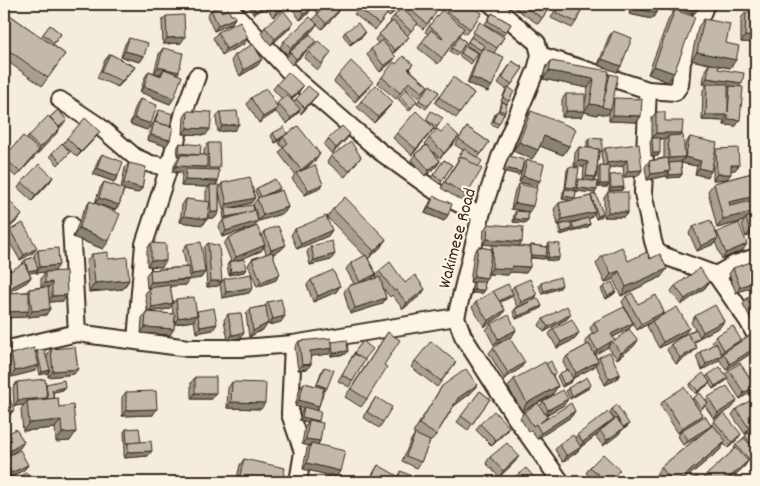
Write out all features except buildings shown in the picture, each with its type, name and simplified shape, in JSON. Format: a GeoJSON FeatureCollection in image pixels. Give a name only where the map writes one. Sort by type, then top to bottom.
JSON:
{"type":"FeatureCollection","features":[{"type":"Feature","properties":{"kind":"street"},"geometry":{"type":"LineString","coordinates":[[226,4],[298,81],[382,153],[438,193],[481,215]]}},
{"type":"Feature","properties":{"kind":"street"},"geometry":{"type":"LineString","coordinates":[[491,4],[537,43],[540,55],[648,90],[675,92],[680,85],[682,62],[706,4]]}},
{"type":"Feature","properties":{"kind":"street","name":"Wakimese Road"},"geometry":{"type":"LineString","coordinates":[[456,317],[481,215],[500,157],[536,70],[540,55]]}},
{"type":"Feature","properties":{"kind":"street"},"geometry":{"type":"LineString","coordinates":[[136,340],[144,244],[169,168],[184,112],[197,76]]}},
{"type":"Feature","properties":{"kind":"street"},"geometry":{"type":"LineString","coordinates":[[648,90],[643,193],[656,251],[662,256],[716,275],[748,321],[756,336]]}},
{"type":"Feature","properties":{"kind":"street"},"geometry":{"type":"LineString","coordinates":[[60,100],[99,126],[135,157],[151,164],[169,168]]}},
{"type":"Feature","properties":{"kind":"street"},"geometry":{"type":"LineString","coordinates":[[71,225],[77,333]]}},
{"type":"Feature","properties":{"kind":"street"},"geometry":{"type":"LineString","coordinates":[[716,275],[735,264],[756,257]]}},
{"type":"Feature","properties":{"kind":"street"},"geometry":{"type":"LineString","coordinates":[[4,350],[77,333],[188,348],[241,348],[294,344],[456,317],[462,336],[513,414],[561,482]]}},
{"type":"Feature","properties":{"kind":"street"},"geometry":{"type":"LineString","coordinates":[[294,344],[290,414],[303,452],[298,482]]}},
{"type":"Feature","properties":{"kind":"street"},"geometry":{"type":"LineString","coordinates":[[738,482],[756,465]]}}]}
